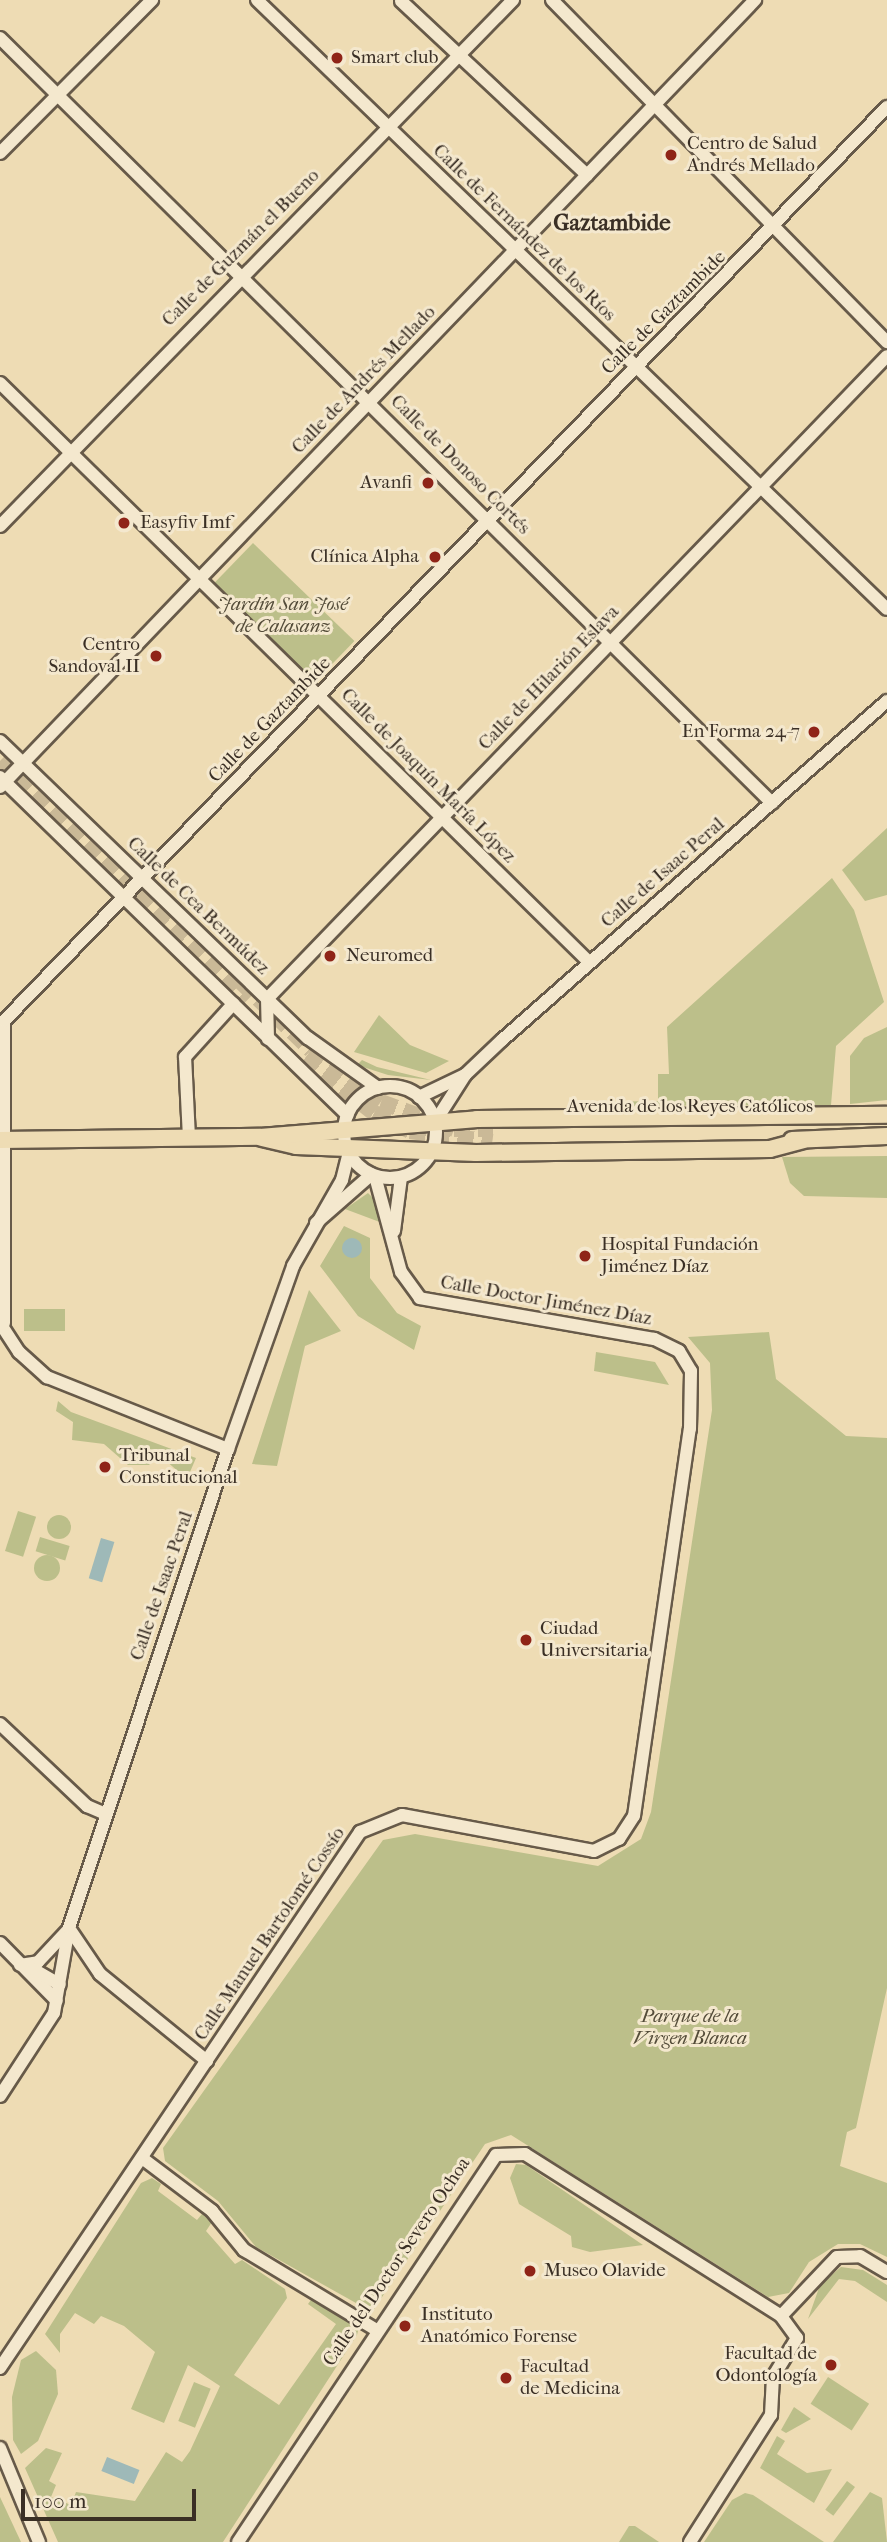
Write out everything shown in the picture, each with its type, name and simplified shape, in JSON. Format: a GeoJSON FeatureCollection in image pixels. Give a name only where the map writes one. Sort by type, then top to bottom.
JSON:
{"type":"FeatureCollection","features":[{"type":"Feature","properties":{"kind":"main road"},"geometry":{"type":"LineString","coordinates":[[1,1140],[260,1137],[346,1121],[435,1123],[887,1115]]}},
{"type":"Feature","properties":{"kind":"main road","name":"Avenida de los Reyes Católicos"},"geometry":{"type":"LineString","coordinates":[[887,1122],[493,1136],[803,1140],[887,1136]]}},
{"type":"Feature","properties":{"kind":"main road"},"geometry":{"type":"LineString","coordinates":[[260,1137],[287,1145],[433,1150],[770,1149],[803,1140]]}},
{"type":"Feature","properties":{"kind":"street"},"geometry":{"type":"LineString","coordinates":[[0,153],[152,0]]}},
{"type":"Feature","properties":{"kind":"street","name":"Calle de Fernández de los Ríos"},"geometry":{"type":"LineString","coordinates":[[257,0],[887,609]]}},
{"type":"Feature","properties":{"kind":"street","name":"Calle de Guzmán el Bueno"},"geometry":{"type":"LineString","coordinates":[[0,526],[240,276],[513,0]]}},
{"type":"Feature","properties":{"kind":"street"},"geometry":{"type":"LineString","coordinates":[[552,0],[887,342]]}},
{"type":"Feature","properties":{"kind":"street","name":"Calle de Andrés Mellado"},"geometry":{"type":"LineString","coordinates":[[2,782],[755,0]]}},
{"type":"Feature","properties":{"kind":"street"},"geometry":{"type":"LineString","coordinates":[[401,1],[460,51],[587,175]]}},
{"type":"Feature","properties":{"kind":"street","name":"Calle de Donoso Cortés"},"geometry":{"type":"LineString","coordinates":[[0,38],[772,803]]}},
{"type":"Feature","properties":{"kind":"street","name":"Calle de Gaztambide"},"geometry":{"type":"LineString","coordinates":[[2,1323],[1,1140],[4,1021],[775,227],[887,107]]}},
{"type":"Feature","properties":{"kind":"street","name":"Calle de Hilarión Eslava"},"geometry":{"type":"LineString","coordinates":[[267,999],[887,356]]}},
{"type":"Feature","properties":{"kind":"street","name":"Calle de Joaquín María López"},"geometry":{"type":"LineString","coordinates":[[0,383],[589,962]]}},
{"type":"Feature","properties":{"kind":"street","name":"Calle de Isaac Peral"},"geometry":{"type":"LineString","coordinates":[[435,1123],[465,1075],[589,962],[887,701]]}},
{"type":"Feature","properties":{"kind":"street","name":"Calle de Cea Bermúdez"},"geometry":{"type":"LineString","coordinates":[[0,741],[326,1054],[378,1088]]}},
{"type":"Feature","properties":{"kind":"street"},"geometry":{"type":"LineString","coordinates":[[2,782],[233,1004],[346,1121],[348,1149],[374,1175],[401,1177],[422,1166],[433,1150],[435,1123],[419,1097],[400,1088],[378,1088],[346,1121]]}},
{"type":"Feature","properties":{"kind":"street"},"geometry":{"type":"LineString","coordinates":[[267,999],[268,1039]]}},
{"type":"Feature","properties":{"kind":"street"},"geometry":{"type":"LineString","coordinates":[[189,1138],[186,1057],[233,1004]]}},
{"type":"Feature","properties":{"kind":"street","name":"Calle de Isaac Peral"},"geometry":{"type":"LineString","coordinates":[[419,1097],[465,1075]]}},
{"type":"Feature","properties":{"kind":"street","name":"Calle de Isaac Peral"},"geometry":{"type":"LineString","coordinates":[[69,1928],[279,1299],[316,1223],[342,1180],[348,1149]]}},
{"type":"Feature","properties":{"kind":"street","name":"Calle de Isaac Peral"},"geometry":{"type":"LineString","coordinates":[[316,1223],[374,1175]]}},
{"type":"Feature","properties":{"kind":"street","name":"Calle Doctor Jiménez Díaz"},"geometry":{"type":"LineString","coordinates":[[374,1175],[394,1231],[401,1272],[420,1298],[654,1339],[679,1351],[693,1381],[687,1446]]}},
{"type":"Feature","properties":{"kind":"street","name":"Calle Doctor Jiménez Díaz"},"geometry":{"type":"LineString","coordinates":[[394,1231],[401,1177]]}},
{"type":"Feature","properties":{"kind":"street"},"geometry":{"type":"LineString","coordinates":[[2,1323],[19,1353],[47,1377],[228,1449]]}},
{"type":"Feature","properties":{"kind":"street","name":"Calle Manuel Bartolomé Cossío"},"geometry":{"type":"LineString","coordinates":[[0,2368],[360,1832],[402,1815],[590,1851],[610,1846],[628,1829],[687,1446]]}},
{"type":"Feature","properties":{"kind":"street"},"geometry":{"type":"LineString","coordinates":[[0,1724],[87,1806],[106,1814]]}},
{"type":"Feature","properties":{"kind":"street"},"geometry":{"type":"LineString","coordinates":[[69,1928],[100,1974],[207,2062]]}},
{"type":"Feature","properties":{"kind":"street"},"geometry":{"type":"LineString","coordinates":[[23,1965],[50,1953],[69,1928]]}},
{"type":"Feature","properties":{"kind":"street"},"geometry":{"type":"LineString","coordinates":[[0,2096],[58,2001],[69,1928]]}},
{"type":"Feature","properties":{"kind":"street"},"geometry":{"type":"LineString","coordinates":[[0,1943],[58,2001]]}},
{"type":"Feature","properties":{"kind":"street"},"geometry":{"type":"LineString","coordinates":[[23,1965],[60,1985]]}},
{"type":"Feature","properties":{"kind":"street","name":"Calle del Doctor Severo Ochoa"},"geometry":{"type":"LineString","coordinates":[[238,2542],[488,2160],[506,2150],[526,2154],[781,2316]]}},
{"type":"Feature","properties":{"kind":"street"},"geometry":{"type":"LineString","coordinates":[[142,2158],[212,2211],[244,2250],[375,2329]]}},
{"type":"Feature","properties":{"kind":"street"},"geometry":{"type":"LineString","coordinates":[[690,2542],[771,2415],[774,2377],[797,2339],[781,2316],[836,2257],[860,2256],[887,2272]]}},
{"type":"Feature","properties":{"kind":"street"},"geometry":{"type":"LineString","coordinates":[[0,2448],[39,2542]]}},
{"type":"Feature","properties":{"kind":"green space","name":"Jardín San José de Calasanz"},"geometry":{"type":"Polygon","coordinates":[[[253,543],[354,641],[311,686],[209,588],[253,543]]]}},
{"type":"Feature","properties":{"kind":"green space"},"geometry":{"type":"Polygon","coordinates":[[[887,828],[887,895],[865,901],[842,870],[887,828]]]}},
{"type":"Feature","properties":{"kind":"green space"},"geometry":{"type":"Polygon","coordinates":[[[832,878],[854,910],[884,1002],[836,1046],[831,1105],[600,1106],[596,1102],[658,1101],[658,1074],[669,1074],[667,1027],[832,878]]]}},
{"type":"Feature","properties":{"kind":"green space"},"geometry":{"type":"Polygon","coordinates":[[[379,1015],[410,1045],[449,1061],[426,1073],[354,1052],[379,1015]]]}},
{"type":"Feature","properties":{"kind":"green space"},"geometry":{"type":"Polygon","coordinates":[[[887,1027],[887,1100],[850,1104],[850,1056],[864,1038],[887,1027]]]}},
{"type":"Feature","properties":{"kind":"green space"},"geometry":{"type":"Polygon","coordinates":[[[362,1060],[377,1067],[431,1080],[388,1075],[357,1065],[362,1060]]]}},
{"type":"Feature","properties":{"kind":"green space"},"geometry":{"type":"Polygon","coordinates":[[[887,1156],[887,1198],[804,1196],[790,1183],[782,1157],[887,1156]]]}},
{"type":"Feature","properties":{"kind":"green space"},"geometry":{"type":"Polygon","coordinates":[[[368,1193],[378,1203],[385,1224],[345,1209],[368,1193]]]}},
{"type":"Feature","properties":{"kind":"green space"},"geometry":{"type":"Polygon","coordinates":[[[344,1226],[370,1238],[370,1278],[397,1313],[421,1326],[414,1350],[358,1316],[320,1266],[344,1226]]]}},
{"type":"Feature","properties":{"kind":"green space"},"geometry":{"type":"Polygon","coordinates":[[[309,1290],[341,1331],[305,1346],[277,1466],[252,1464],[309,1290]]]}},
{"type":"Feature","properties":{"kind":"green space"},"geometry":{"type":"Polygon","coordinates":[[[24,1309],[65,1309],[65,1331],[24,1331],[24,1309]]]}},
{"type":"Feature","properties":{"kind":"green space","name":"Parque de la Virgen Blanca"},"geometry":{"type":"Polygon","coordinates":[[[769,1332],[776,1379],[846,1436],[887,1438],[887,1988],[856,2128],[847,2132],[840,2166],[887,2183],[887,2257],[860,2244],[838,2244],[809,2262],[789,2293],[768,2297],[511,2135],[485,2144],[372,2312],[256,2247],[218,2201],[165,2161],[163,2148],[383,1840],[415,1834],[598,1866],[641,1839],[651,1812],[712,1410],[710,1363],[688,1337],[769,1332]]]}},
{"type":"Feature","properties":{"kind":"green space"},"geometry":{"type":"Polygon","coordinates":[[[596,1352],[655,1362],[669,1385],[594,1371],[596,1352]]]}},
{"type":"Feature","properties":{"kind":"green space"},"geometry":{"type":"Polygon","coordinates":[[[58,1401],[71,1412],[196,1458],[187,1479],[158,1454],[149,1465],[128,1465],[104,1444],[72,1440],[73,1422],[56,1411],[58,1401]]]}},
{"type":"Feature","properties":{"kind":"green space"},"geometry":{"type":"Polygon","coordinates":[[[18,1511],[36,1517],[23,1557],[5,1551],[18,1511]]]}},
{"type":"Feature","properties":{"kind":"green space"},"geometry":{"type":"Polygon","coordinates":[[[59,1515],[68,1518],[71,1527],[68,1536],[59,1539],[50,1536],[47,1527],[50,1518],[59,1515]]]}},
{"type":"Feature","properties":{"kind":"green space"},"geometry":{"type":"Polygon","coordinates":[[[40,1537],[70,1546],[65,1560],[36,1551],[40,1537]]]}},
{"type":"Feature","properties":{"kind":"green space"},"geometry":{"type":"Polygon","coordinates":[[[47,1555],[56,1559],[60,1568],[56,1577],[47,1581],[38,1577],[34,1568],[38,1559],[47,1555]]]}},
{"type":"Feature","properties":{"kind":"green space"},"geometry":{"type":"Polygon","coordinates":[[[516,2164],[526,2165],[643,2245],[590,2252],[572,2247],[571,2236],[519,2204],[510,2178],[516,2164]]]}},
{"type":"Feature","properties":{"kind":"green space"},"geometry":{"type":"Polygon","coordinates":[[[152,2178],[161,2184],[158,2191],[197,2220],[202,2214],[212,2222],[206,2231],[235,2264],[242,2260],[285,2289],[287,2298],[234,2375],[279,2405],[336,2324],[308,2304],[313,2297],[359,2327],[357,2335],[223,2542],[58,2542],[25,2468],[46,2448],[62,2453],[49,2481],[56,2485],[51,2497],[71,2505],[76,2492],[135,2501],[166,2452],[182,2462],[190,2451],[220,2386],[188,2365],[164,2423],[131,2409],[155,2352],[124,2326],[101,2316],[94,2324],[75,2313],[60,2334],[60,2353],[45,2334],[141,2183],[152,2178]]]}},
{"type":"Feature","properties":{"kind":"green space"},"geometry":{"type":"Polygon","coordinates":[[[841,2267],[863,2270],[887,2285],[887,2302],[855,2281],[839,2279],[808,2319],[820,2285],[841,2267]]]}},
{"type":"Feature","properties":{"kind":"green space"},"geometry":{"type":"Polygon","coordinates":[[[36,2351],[56,2370],[58,2394],[38,2441],[21,2454],[13,2440],[12,2397],[21,2360],[36,2351]]]}},
{"type":"Feature","properties":{"kind":"green space"},"geometry":{"type":"Polygon","coordinates":[[[828,2377],[869,2404],[852,2431],[811,2404],[828,2377]]]}},
{"type":"Feature","properties":{"kind":"green space"},"geometry":{"type":"Polygon","coordinates":[[[194,2382],[211,2389],[195,2428],[178,2421],[194,2382]]]}},
{"type":"Feature","properties":{"kind":"green space"},"geometry":{"type":"Polygon","coordinates":[[[794,2407],[811,2419],[786,2433],[781,2430],[794,2407]]]}},
{"type":"Feature","properties":{"kind":"green space"},"geometry":{"type":"Polygon","coordinates":[[[777,2436],[785,2441],[777,2454],[807,2473],[832,2469],[814,2503],[760,2468],[777,2436]]]}},
{"type":"Feature","properties":{"kind":"green space"},"geometry":{"type":"Polygon","coordinates":[[[847,2481],[855,2487],[833,2516],[825,2510],[847,2481]]]}},
{"type":"Feature","properties":{"kind":"green space"},"geometry":{"type":"Polygon","coordinates":[[[870,2492],[882,2498],[887,2542],[833,2542],[870,2492]]]}},
{"type":"Feature","properties":{"kind":"green space"},"geometry":{"type":"Polygon","coordinates":[[[745,2493],[753,2495],[824,2542],[704,2542],[732,2500],[745,2493]]]}},
{"type":"Feature","properties":{"kind":"green space"},"geometry":{"type":"Polygon","coordinates":[[[0,2497],[21,2542],[0,2542],[0,2497]]]}},
{"type":"Feature","properties":{"kind":"green space"},"geometry":{"type":"Polygon","coordinates":[[[629,2526],[635,2526],[659,2542],[619,2542],[629,2526]]]}},
{"type":"Feature","properties":{"kind":"water"},"geometry":{"type":"Polygon","coordinates":[[[352,1238],[359,1241],[362,1248],[359,1255],[352,1258],[345,1255],[342,1248],[345,1241],[352,1238]]]}},
{"type":"Feature","properties":{"kind":"water"},"geometry":{"type":"Polygon","coordinates":[[[101,1538],[114,1542],[102,1582],[89,1578],[101,1538]]]}},
{"type":"Feature","properties":{"kind":"water"},"geometry":{"type":"Polygon","coordinates":[[[107,2457],[139,2470],[134,2484],[101,2471],[107,2457]]]}},
{"type":"Feature","properties":{"kind":"tunnel"},"geometry":{"type":"LineString","coordinates":[[0,761],[246,1001]]}},
{"type":"Feature","properties":{"kind":"tunnel"},"geometry":{"type":"LineString","coordinates":[[241,982],[311,1050],[381,1102],[454,1129],[493,1129]]}},
{"type":"Feature","properties":{"kind":"tunnel"},"geometry":{"type":"LineString","coordinates":[[305,1058],[374,1113],[410,1131],[492,1142]]}},
{"type":"Feature","properties":{"kind":"place","name":"Smart club"},"geometry":{"type":"Point","coordinates":[337,58]}},
{"type":"Feature","properties":{"kind":"place","name":"Centro de Salud Andrés Mellado"},"geometry":{"type":"Point","coordinates":[671,155]}},
{"type":"Feature","properties":{"kind":"place","name":"Avanfi"},"geometry":{"type":"Point","coordinates":[428,483]}},
{"type":"Feature","properties":{"kind":"place","name":"Easyfiv Imf"},"geometry":{"type":"Point","coordinates":[124,523]}},
{"type":"Feature","properties":{"kind":"place","name":"Clínica Alpha"},"geometry":{"type":"Point","coordinates":[435,557]}},
{"type":"Feature","properties":{"kind":"place","name":"Centro Sandoval II"},"geometry":{"type":"Point","coordinates":[156,656]}},
{"type":"Feature","properties":{"kind":"place","name":"En Forma 24-7"},"geometry":{"type":"Point","coordinates":[814,732]}},
{"type":"Feature","properties":{"kind":"place","name":"Neuromed"},"geometry":{"type":"Point","coordinates":[330,956]}},
{"type":"Feature","properties":{"kind":"place","name":"Hospital Fundación Jiménez Díaz"},"geometry":{"type":"Point","coordinates":[585,1256]}},
{"type":"Feature","properties":{"kind":"place","name":"Tribunal Constitucional"},"geometry":{"type":"Point","coordinates":[105,1467]}},
{"type":"Feature","properties":{"kind":"place","name":"Ciudad Universitaria"},"geometry":{"type":"Point","coordinates":[526,1640]}},
{"type":"Feature","properties":{"kind":"place","name":"Museo Olavide"},"geometry":{"type":"Point","coordinates":[530,2271]}},
{"type":"Feature","properties":{"kind":"place","name":"Instituto Anatómico Forense"},"geometry":{"type":"Point","coordinates":[405,2326]}},
{"type":"Feature","properties":{"kind":"place","name":"Facultad de Odontología"},"geometry":{"type":"Point","coordinates":[831,2365]}},
{"type":"Feature","properties":{"kind":"place","name":"Facultad de Medicina"},"geometry":{"type":"Point","coordinates":[506,2378]}},
{"type":"Feature","properties":{"kind":"district","name":"Gaztambide"},"geometry":{"type":"Point","coordinates":[612,223]}}]}
